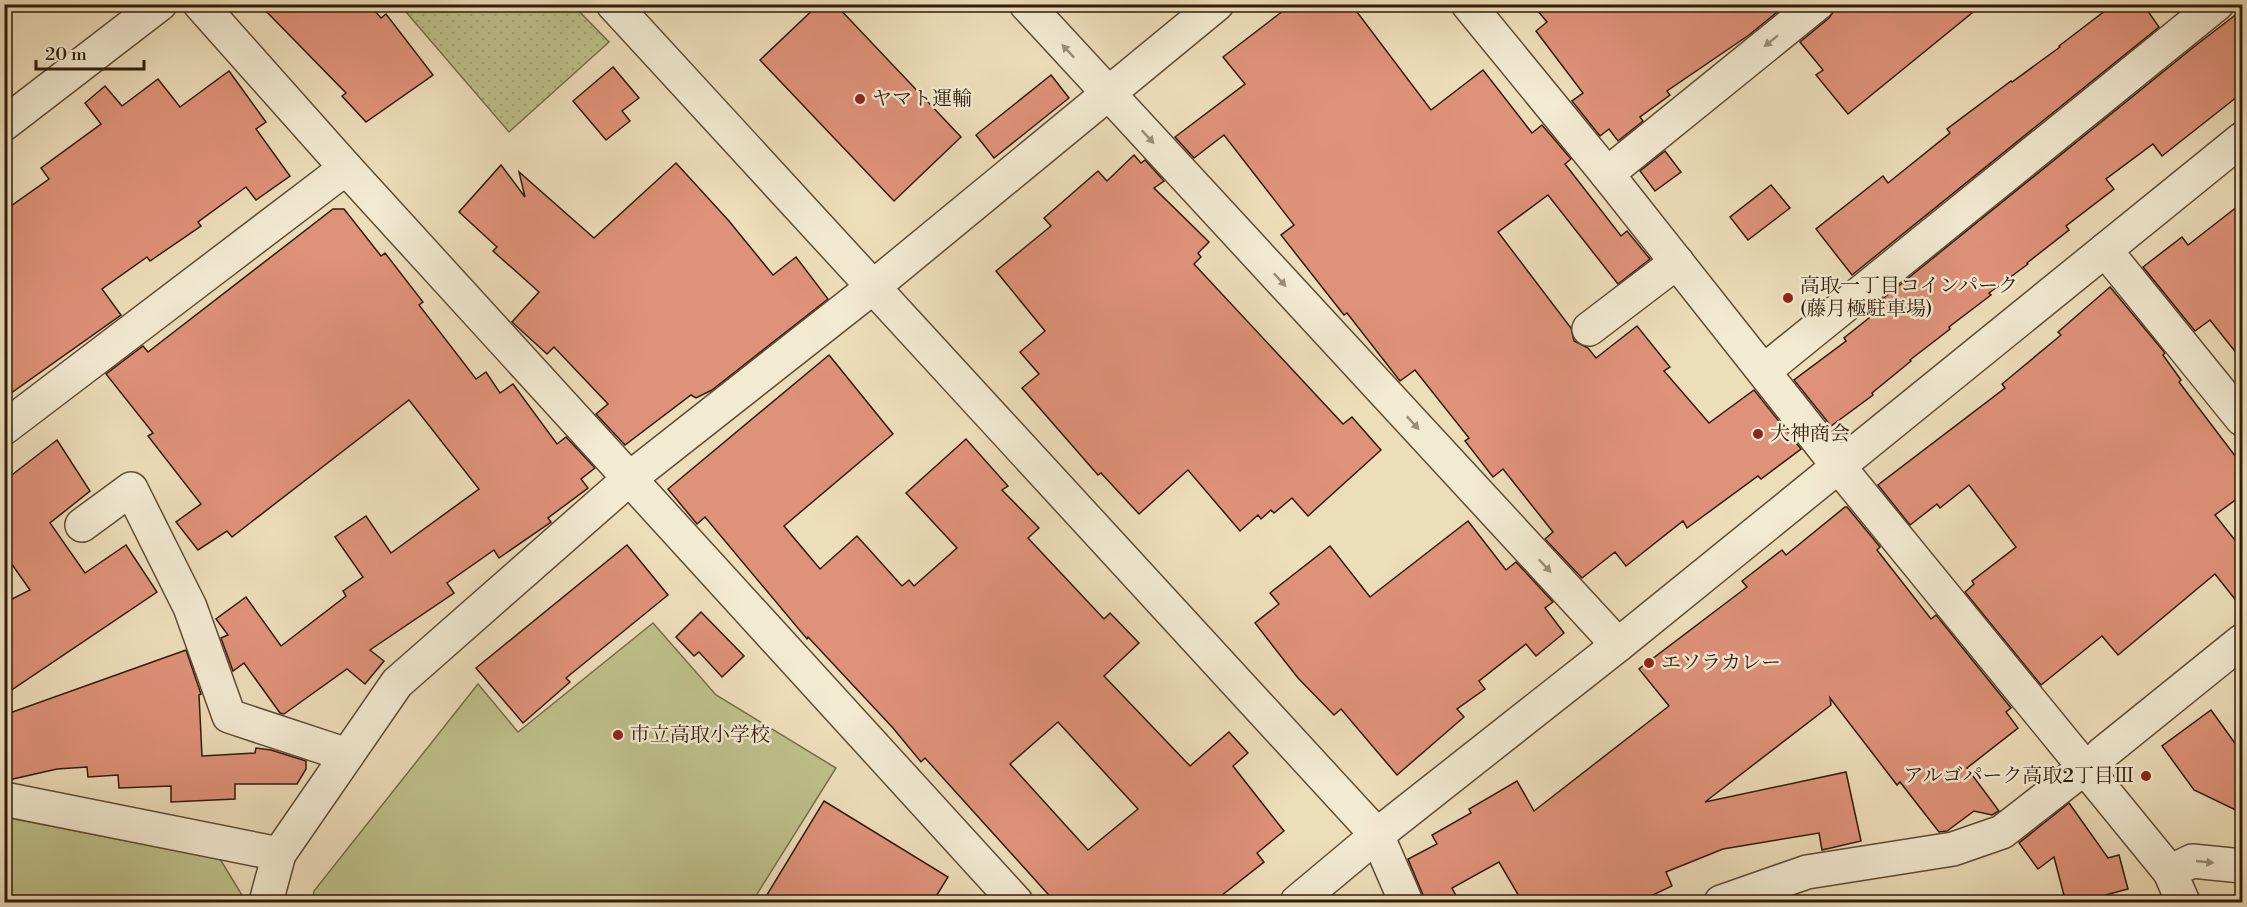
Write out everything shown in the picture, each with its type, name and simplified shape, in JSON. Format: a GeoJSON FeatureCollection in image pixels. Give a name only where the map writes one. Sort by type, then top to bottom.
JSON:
{"type":"FeatureCollection","features":[{"type":"Feature","properties":{"kind":"street"},"geometry":{"type":"LineString","coordinates":[[4,124],[160,4]]}},
{"type":"Feature","properties":{"kind":"street"},"geometry":{"type":"LineString","coordinates":[[200,4],[346,168],[1016,903]]}},
{"type":"Feature","properties":{"kind":"street"},"geometry":{"type":"LineString","coordinates":[[613,4],[1377,835],[1406,903]]}},
{"type":"Feature","properties":{"kind":"street"},"geometry":{"type":"LineString","coordinates":[[1026,4],[1618,645]]}},
{"type":"Feature","properties":{"kind":"street"},"geometry":{"type":"LineString","coordinates":[[266,903],[279,854],[397,683],[629,479],[873,287],[1217,4]]}},
{"type":"Feature","properties":{"kind":"street"},"geometry":{"type":"LineString","coordinates":[[1468,4],[1607,174],[1839,467],[2170,872],[2183,903]]}},
{"type":"Feature","properties":{"kind":"street"},"geometry":{"type":"LineString","coordinates":[[1607,174],[1817,4]]}},
{"type":"Feature","properties":{"kind":"street"},"geometry":{"type":"LineString","coordinates":[[1764,371],[2217,4]]}},
{"type":"Feature","properties":{"kind":"street"},"geometry":{"type":"LineString","coordinates":[[1297,903],[1377,835],[1618,645],[2242,139]]}},
{"type":"Feature","properties":{"kind":"street"},"geometry":{"type":"LineString","coordinates":[[4,428],[346,168]]}},
{"type":"Feature","properties":{"kind":"street"},"geometry":{"type":"LineString","coordinates":[[2105,250],[2242,419]]}},
{"type":"Feature","properties":{"kind":"street"},"geometry":{"type":"LineString","coordinates":[[1589,329],[1677,262]]}},
{"type":"Feature","properties":{"kind":"street"},"geometry":{"type":"LineString","coordinates":[[82,525],[131,489],[190,607],[229,716],[348,755]]}},
{"type":"Feature","properties":{"kind":"street"},"geometry":{"type":"LineString","coordinates":[[2102,754],[2242,641]]}},
{"type":"Feature","properties":{"kind":"street"},"geometry":{"type":"LineString","coordinates":[[1721,903],[1807,872],[1953,849],[2002,832],[2070,778]]}},
{"type":"Feature","properties":{"kind":"street"},"geometry":{"type":"LineString","coordinates":[[4,799],[279,854]]}},
{"type":"Feature","properties":{"kind":"street"},"geometry":{"type":"LineString","coordinates":[[2170,872],[2192,861],[2242,866]]}},
{"type":"Feature","properties":{"kind":"green space"},"geometry":{"type":"Polygon","coordinates":[[[400,5],[573,5],[609,42],[509,132],[400,5]]]}},
{"type":"Feature","properties":{"kind":"green space","name":"市立高取小学校"},"geometry":{"type":"Polygon","coordinates":[[[653,623],[716,695],[836,768],[752,902],[312,902],[314,891],[478,684],[518,732],[653,623]]]}},
{"type":"Feature","properties":{"kind":"green space"},"geometry":{"type":"Polygon","coordinates":[[[4,817],[220,859],[242,895],[240,902],[5,902],[4,817]]]}},
{"type":"Feature","properties":{"kind":"building"},"geometry":{"type":"Polygon","coordinates":[[[259,4],[369,4],[381,18],[386,14],[433,75],[366,122],[342,96],[346,93],[259,4]]]}},
{"type":"Feature","properties":{"kind":"building","name":"ヤマト運輸"},"geometry":{"type":"Polygon","coordinates":[[[819,4],[835,4],[961,137],[894,201],[760,60],[819,4]]]}},
{"type":"Feature","properties":{"kind":"building"},"geometry":{"type":"Polygon","coordinates":[[[1292,4],[1351,4],[1431,110],[1483,70],[1532,133],[1542,125],[1571,159],[1565,164],[1621,236],[1627,231],[1650,259],[1618,284],[1548,195],[1498,232],[1571,328],[1574,341],[1588,348],[1596,358],[1637,326],[1670,367],[1664,371],[1709,423],[1754,390],[1801,449],[1761,479],[1758,476],[1687,528],[1683,521],[1626,566],[1615,552],[1582,578],[1545,539],[1553,532],[1503,469],[1493,477],[1465,441],[1469,438],[1415,370],[1400,381],[1347,313],[1344,315],[1281,235],[1294,225],[1224,135],[1194,158],[1175,137],[1245,84],[1223,57],[1292,4]]]}},
{"type":"Feature","properties":{"kind":"building"},"geometry":{"type":"Polygon","coordinates":[[[1532,4],[1787,4],[1749,35],[1667,91],[1670,95],[1640,117],[1643,121],[1618,141],[1609,129],[1600,136],[1572,101],[1583,93],[1536,31],[1547,22],[1532,4]]]}},
{"type":"Feature","properties":{"kind":"building"},"geometry":{"type":"Polygon","coordinates":[[[1835,4],[1983,4],[1848,114],[1816,75],[1823,70],[1800,42],[1829,18],[1834,11],[1835,4]]]}},
{"type":"Feature","properties":{"kind":"building"},"geometry":{"type":"Polygon","coordinates":[[[2114,4],[2143,4],[2159,27],[1852,275],[1816,229],[1883,176],[1888,183],[1950,133],[1947,129],[2060,47],[2114,4]]]}},
{"type":"Feature","properties":{"kind":"building"},"geometry":{"type":"Polygon","coordinates":[[[2242,10],[2242,93],[2162,156],[2153,144],[2106,179],[2114,189],[2066,226],[2069,230],[1989,293],[1991,295],[1910,360],[1872,393],[1873,395],[1831,426],[1794,380],[1846,341],[1844,338],[1879,310],[1875,305],[2242,10]]]}},
{"type":"Feature","properties":{"kind":"building"},"geometry":{"type":"Polygon","coordinates":[[[613,67],[639,98],[622,111],[630,121],[606,140],[573,101],[613,67]]]}},
{"type":"Feature","properties":{"kind":"building"},"geometry":{"type":"Polygon","coordinates":[[[229,71],[266,122],[256,129],[290,176],[256,200],[246,187],[198,222],[201,226],[150,261],[147,257],[102,289],[121,315],[4,398],[4,211],[49,179],[41,168],[101,124],[85,103],[105,86],[122,106],[158,79],[180,107],[229,71]]]}},
{"type":"Feature","properties":{"kind":"building"},"geometry":{"type":"Polygon","coordinates":[[[1051,75],[1069,98],[994,158],[976,135],[1051,75]]]}},
{"type":"Feature","properties":{"kind":"building"},"geometry":{"type":"Polygon","coordinates":[[[1665,151],[1681,172],[1655,191],[1640,171],[1665,151]]]}},
{"type":"Feature","properties":{"kind":"building"},"geometry":{"type":"Polygon","coordinates":[[[1134,155],[1141,163],[1145,160],[1164,181],[1154,188],[1209,242],[1198,253],[1201,257],[1194,264],[1343,424],[1352,417],[1381,450],[1308,516],[1292,498],[1274,513],[1271,510],[1261,519],[1258,515],[1240,531],[1188,470],[1139,514],[1101,473],[1098,475],[1022,388],[1039,374],[1020,352],[1045,331],[996,271],[1051,226],[1044,218],[1098,171],[1107,181],[1134,155]]]}},
{"type":"Feature","properties":{"kind":"building"},"geometry":{"type":"Polygon","coordinates":[[[676,163],[729,221],[773,275],[796,257],[828,299],[712,390],[696,398],[691,395],[625,445],[596,414],[608,404],[554,347],[547,354],[512,322],[539,292],[493,251],[497,247],[459,212],[501,165],[525,197],[519,172],[594,238],[676,163]]]}},
{"type":"Feature","properties":{"kind":"building"},"geometry":{"type":"Polygon","coordinates":[[[1771,185],[1790,208],[1748,240],[1730,217],[1771,185]]]}},
{"type":"Feature","properties":{"kind":"building"},"geometry":{"type":"Polygon","coordinates":[[[2242,203],[2242,360],[2210,320],[2195,331],[2143,267],[2182,237],[2188,245],[2242,203]]]}},
{"type":"Feature","properties":{"kind":"building"},"geometry":{"type":"Polygon","coordinates":[[[333,209],[344,209],[381,256],[385,253],[423,302],[419,305],[476,379],[486,372],[500,393],[513,384],[557,444],[566,437],[595,468],[581,479],[588,488],[548,518],[551,522],[499,558],[494,550],[447,583],[454,593],[370,650],[384,661],[365,684],[347,669],[284,714],[280,713],[244,663],[233,671],[221,638],[228,635],[216,619],[246,597],[281,646],[346,596],[343,591],[363,577],[335,537],[366,516],[391,553],[479,489],[409,400],[232,537],[227,531],[198,550],[176,522],[201,504],[148,436],[153,433],[106,374],[143,346],[148,352],[333,209]]]}},
{"type":"Feature","properties":{"kind":"building"},"geometry":{"type":"Polygon","coordinates":[[[2110,287],[2165,353],[2163,355],[2181,380],[2179,382],[2242,465],[2242,495],[2215,515],[2242,549],[2242,608],[2215,574],[2118,655],[2102,636],[2041,685],[1965,592],[1974,584],[1972,581],[2016,547],[1969,485],[1940,508],[1937,504],[1910,525],[1878,485],[2005,388],[2002,384],[2061,335],[2058,332],[2110,287]]]}},
{"type":"Feature","properties":{"kind":"building"},"geometry":{"type":"Polygon","coordinates":[[[829,355],[893,434],[784,526],[820,569],[857,536],[902,586],[909,580],[914,586],[957,548],[906,493],[966,439],[1008,486],[1002,490],[1039,528],[1028,538],[1104,619],[1110,613],[1139,643],[1104,676],[1190,766],[1229,732],[1248,753],[1233,766],[1284,831],[1257,853],[1264,862],[1212,903],[1056,903],[925,758],[921,762],[893,728],[808,637],[807,639],[705,517],[697,524],[668,489],[829,355]],[[1058,722],[1010,764],[1088,850],[1138,809],[1058,722]]]}},
{"type":"Feature","properties":{"kind":"building"},"geometry":{"type":"Polygon","coordinates":[[[57,440],[90,491],[50,523],[85,573],[126,545],[157,592],[4,695],[4,603],[30,590],[4,553],[4,481],[57,440]]]}},
{"type":"Feature","properties":{"kind":"building"},"geometry":{"type":"Polygon","coordinates":[[[1845,507],[1880,547],[1877,550],[1931,619],[1936,615],[2011,708],[2006,712],[2018,728],[1967,768],[1999,811],[1992,815],[1974,811],[1947,831],[1939,832],[1900,782],[1897,785],[1830,698],[1831,705],[1705,802],[1846,772],[1861,841],[1822,850],[1819,833],[1723,849],[1666,872],[1672,886],[1636,903],[1523,903],[1499,862],[1452,888],[1460,903],[1424,903],[1408,859],[1437,844],[1432,835],[1471,813],[1469,809],[1517,781],[1534,811],[1669,706],[1639,669],[1747,587],[1742,581],[1782,550],[1786,555],[1845,507]]]}},
{"type":"Feature","properties":{"kind":"building"},"geometry":{"type":"Polygon","coordinates":[[[1468,521],[1506,570],[1516,562],[1553,602],[1545,608],[1564,633],[1536,656],[1526,644],[1479,681],[1485,689],[1457,709],[1464,717],[1397,775],[1341,709],[1334,715],[1298,678],[1255,623],[1279,604],[1270,593],[1330,546],[1370,597],[1468,521]]]}},
{"type":"Feature","properties":{"kind":"building"},"geometry":{"type":"Polygon","coordinates":[[[627,545],[668,595],[566,678],[570,682],[523,723],[476,668],[627,545]]]}},
{"type":"Feature","properties":{"kind":"building"},"geometry":{"type":"Polygon","coordinates":[[[701,612],[744,656],[722,677],[699,652],[694,656],[676,637],[701,612]]]}},
{"type":"Feature","properties":{"kind":"building"},"geometry":{"type":"Polygon","coordinates":[[[186,650],[201,694],[199,695],[202,756],[255,753],[256,748],[271,750],[306,761],[306,769],[297,784],[235,784],[235,799],[171,802],[171,786],[119,788],[118,775],[88,777],[87,767],[57,769],[4,781],[4,715],[186,650]]]}},
{"type":"Feature","properties":{"kind":"building"},"geometry":{"type":"Polygon","coordinates":[[[2211,710],[2242,753],[2242,813],[2194,790],[2162,746],[2211,710]]]}},
{"type":"Feature","properties":{"kind":"building"},"geometry":{"type":"Polygon","coordinates":[[[824,801],[948,877],[932,903],[762,903],[824,801]]]}},
{"type":"Feature","properties":{"kind":"building"},"geometry":{"type":"Polygon","coordinates":[[[2069,803],[2108,858],[2119,855],[2128,889],[2076,903],[2066,903],[2054,857],[2038,869],[2019,843],[2069,803]]]}},
{"type":"Feature","properties":{"kind":"place","name":"ヤマト運輸"},"geometry":{"type":"Point","coordinates":[860,99]}},
{"type":"Feature","properties":{"kind":"place","name":"高取一丁目コインパーク (藤月極駐車場)"},"geometry":{"type":"Point","coordinates":[1788,298]}},
{"type":"Feature","properties":{"kind":"place","name":"大神商会"},"geometry":{"type":"Point","coordinates":[1758,434]}},
{"type":"Feature","properties":{"kind":"place","name":"エソラカレー"},"geometry":{"type":"Point","coordinates":[1649,663]}},
{"type":"Feature","properties":{"kind":"place","name":"市立高取小学校"},"geometry":{"type":"Point","coordinates":[618,735]}},
{"type":"Feature","properties":{"kind":"place","name":"アルゴパーク高取2丁目Ⅲ"},"geometry":{"type":"Point","coordinates":[2146,776]}}]}
